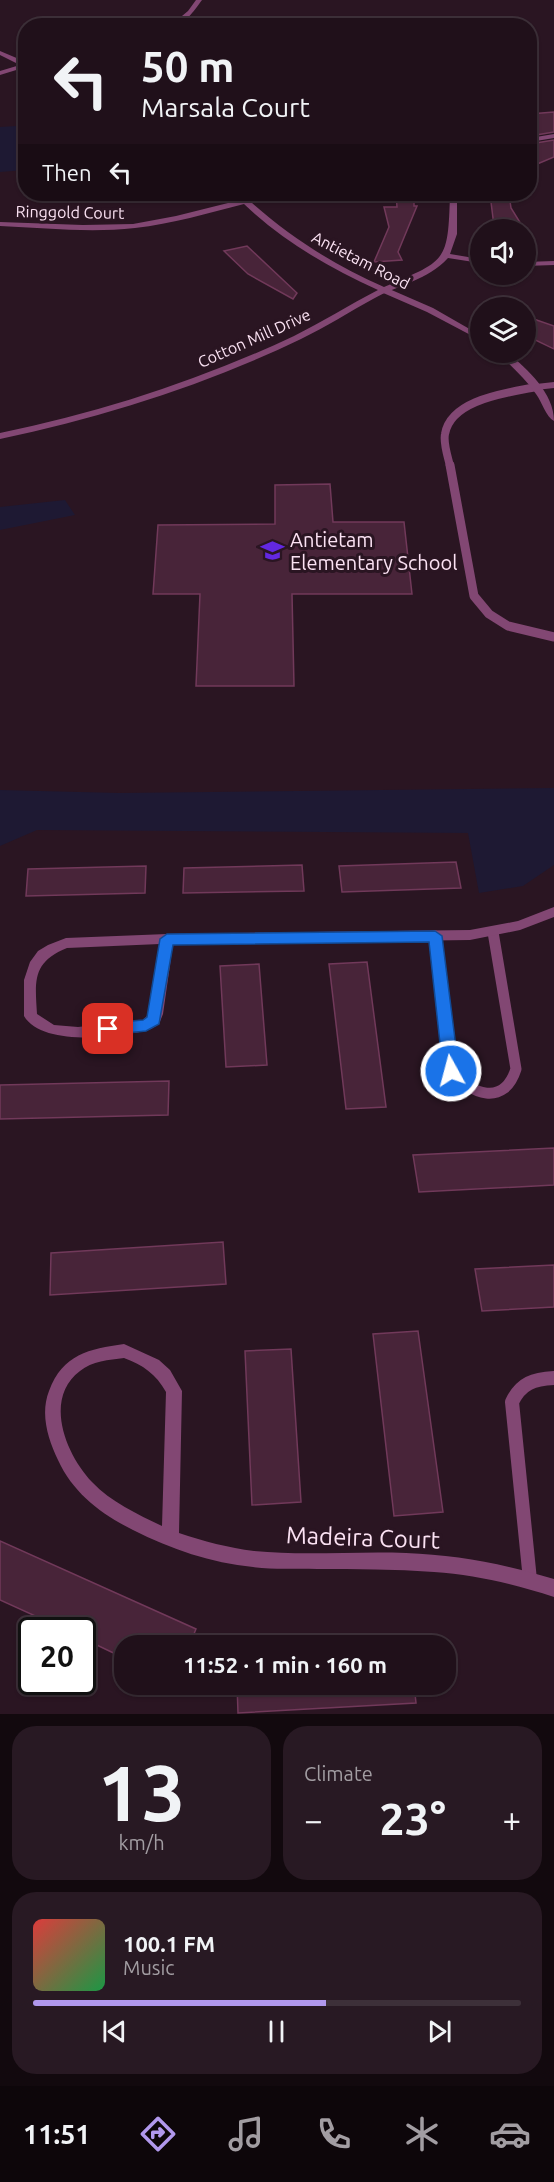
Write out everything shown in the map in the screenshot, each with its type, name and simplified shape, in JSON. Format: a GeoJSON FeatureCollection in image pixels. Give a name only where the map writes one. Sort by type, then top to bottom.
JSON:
{"type":"FeatureCollection","features":[{"type":"Feature","properties":{"kind":"street"},"geometry":{"type":"LineString","coordinates":[[183,18],[199,0]]}},
{"type":"Feature","properties":{"kind":"street"},"geometry":{"type":"LineString","coordinates":[[0,52],[18,61]]}},
{"type":"Feature","properties":{"kind":"street"},"geometry":{"type":"LineString","coordinates":[[0,73],[18,67]]}},
{"type":"Feature","properties":{"kind":"street"},"geometry":{"type":"LineString","coordinates":[[537,139],[554,136]]}},
{"type":"Feature","properties":{"kind":"street","name":"Ringgold Court"},"geometry":{"type":"LineString","coordinates":[[0,224],[80,228],[135,226],[246,201]]}},
{"type":"Feature","properties":{"kind":"street","name":"Antietam Road"},"geometry":{"type":"LineString","coordinates":[[246,201],[266,221],[313,254],[384,290],[430,310],[470,332]]}},
{"type":"Feature","properties":{"kind":"street"},"geometry":{"type":"LineString","coordinates":[[454,201],[452,237],[445,255],[470,259]]}},
{"type":"Feature","properties":{"kind":"street","name":"Cotton Mill Drive"},"geometry":{"type":"LineString","coordinates":[[0,436],[121,406],[208,376],[299,337],[384,290],[423,275],[445,255]]}},
{"type":"Feature","properties":{"kind":"street"},"geometry":{"type":"LineString","coordinates":[[536,264],[554,263]]}},
{"type":"Feature","properties":{"kind":"street"},"geometry":{"type":"LineString","coordinates":[[512,363],[547,400],[554,418]]}},
{"type":"Feature","properties":{"kind":"street"},"geometry":{"type":"LineString","coordinates":[[536,387],[554,385]]}},
{"type":"Feature","properties":{"kind":"street"},"geometry":{"type":"LineString","coordinates":[[167,939],[156,1014],[154,1020],[146,1025],[70,1032],[56,1031],[42,1025],[31,1016],[29,976],[34,962],[54,947],[66,943],[167,939],[435,936],[493,932],[520,926],[554,912]]}},
{"type":"Feature","properties":{"kind":"street","name":"Madeira Court"},"geometry":{"type":"LineString","coordinates":[[170,1539],[174,1391],[165,1374],[150,1361],[124,1351],[103,1352],[83,1359],[70,1368],[57,1384],[53,1412],[57,1440],[68,1466],[86,1488],[124,1516],[170,1539],[205,1551],[255,1559],[427,1562],[480,1567],[554,1588]]}},
{"type":"Feature","properties":{"kind":"lane"},"geometry":{"type":"LineString","coordinates":[[536,387],[474,403],[461,409],[446,425],[444,435],[474,596],[480,607],[506,626],[531,634],[554,637]]}},
{"type":"Feature","properties":{"kind":"lane"},"geometry":{"type":"LineString","coordinates":[[435,936],[451,1071],[458,1082],[473,1091],[490,1094],[504,1090],[514,1080],[516,1069],[493,932]]}},
{"type":"Feature","properties":{"kind":"lane"},"geometry":{"type":"LineString","coordinates":[[531,1580],[512,1402],[517,1389],[528,1381],[554,1378]]}},
{"type":"Feature","properties":{"kind":"shaded area"},"geometry":{"type":"Polygon","coordinates":[[[17,126],[18,171],[0,172],[0,127],[17,126]]]}},
{"type":"Feature","properties":{"kind":"shaded area"},"geometry":{"type":"Polygon","coordinates":[[[65,500],[75,515],[0,530],[0,507],[65,500]]]}},
{"type":"Feature","properties":{"kind":"shaded area"},"geometry":{"type":"Polygon","coordinates":[[[554,788],[554,865],[523,886],[479,893],[468,833],[37,830],[0,846],[0,790],[119,793],[554,788]]]}},
{"type":"Feature","properties":{"kind":"building"},"geometry":{"type":"Polygon","coordinates":[[[554,112],[554,132],[537,135],[537,113],[554,112]]]}},
{"type":"Feature","properties":{"kind":"building"},"geometry":{"type":"Polygon","coordinates":[[[554,140],[554,157],[537,164],[537,143],[554,140]]]}},
{"type":"Feature","properties":{"kind":"building"},"geometry":{"type":"Polygon","coordinates":[[[397,201],[414,201],[414,206],[417,206],[398,252],[402,260],[374,262],[389,227],[384,207],[397,207],[397,201]]]}},
{"type":"Feature","properties":{"kind":"building"},"geometry":{"type":"Polygon","coordinates":[[[491,201],[510,201],[511,208],[518,219],[493,219],[491,201]]]}},
{"type":"Feature","properties":{"kind":"building"},"geometry":{"type":"Polygon","coordinates":[[[247,246],[297,293],[293,299],[248,274],[224,251],[247,246]]]}},
{"type":"Feature","properties":{"kind":"building"},"geometry":{"type":"Polygon","coordinates":[[[536,320],[554,326],[554,349],[536,340],[536,320]]]}},
{"type":"Feature","properties":{"kind":"building"},"geometry":{"type":"Polygon","coordinates":[[[330,484],[333,522],[404,522],[412,594],[292,594],[294,686],[196,686],[200,594],[153,594],[158,525],[275,524],[275,485],[330,484]]]}},
{"type":"Feature","properties":{"kind":"building"},"geometry":{"type":"Polygon","coordinates":[[[456,862],[461,888],[342,892],[339,866],[456,862]]]}},
{"type":"Feature","properties":{"kind":"building"},"geometry":{"type":"Polygon","coordinates":[[[302,865],[304,891],[183,893],[184,868],[302,865]]]}},
{"type":"Feature","properties":{"kind":"building"},"geometry":{"type":"Polygon","coordinates":[[[146,866],[145,893],[26,896],[28,869],[146,866]]]}},
{"type":"Feature","properties":{"kind":"building"},"geometry":{"type":"Polygon","coordinates":[[[367,962],[386,1107],[346,1109],[329,964],[367,962]]]}},
{"type":"Feature","properties":{"kind":"building"},"geometry":{"type":"Polygon","coordinates":[[[259,964],[267,1065],[226,1067],[220,966],[259,964]]]}},
{"type":"Feature","properties":{"kind":"building"},"geometry":{"type":"Polygon","coordinates":[[[169,1081],[168,1115],[0,1119],[0,1085],[169,1081]]]}},
{"type":"Feature","properties":{"kind":"building"},"geometry":{"type":"Polygon","coordinates":[[[554,1148],[554,1185],[419,1192],[413,1155],[554,1148]]]}},
{"type":"Feature","properties":{"kind":"building"},"geometry":{"type":"Polygon","coordinates":[[[223,1242],[226,1284],[50,1295],[51,1253],[223,1242]]]}},
{"type":"Feature","properties":{"kind":"building"},"geometry":{"type":"Polygon","coordinates":[[[554,1265],[554,1307],[482,1311],[475,1269],[554,1265]]]}},
{"type":"Feature","properties":{"kind":"building"},"geometry":{"type":"Polygon","coordinates":[[[418,1331],[443,1512],[394,1516],[373,1334],[418,1331]]]}},
{"type":"Feature","properties":{"kind":"building"},"geometry":{"type":"Polygon","coordinates":[[[291,1349],[301,1502],[252,1505],[245,1351],[291,1349]]]}},
{"type":"Feature","properties":{"kind":"building"},"geometry":{"type":"Polygon","coordinates":[[[0,1541],[196,1629],[194,1635],[114,1635],[114,1653],[96,1645],[96,1617],[37,1617],[0,1600],[0,1541]]]}},
{"type":"Feature","properties":{"kind":"building"},"geometry":{"type":"Polygon","coordinates":[[[237,1695],[415,1695],[416,1703],[238,1713],[237,1695]]]}},
{"type":"Feature","properties":{"kind":"place","name":"Antietam Elementary School"},"geometry":{"type":"Point","coordinates":[272,551]}},
{"type":"Feature","properties":{"kind":"route"},"geometry":{"type":"LineString","coordinates":[[108,1029],[146,1025],[154,1020],[167,939],[435,936],[451,1071]]}}]}
